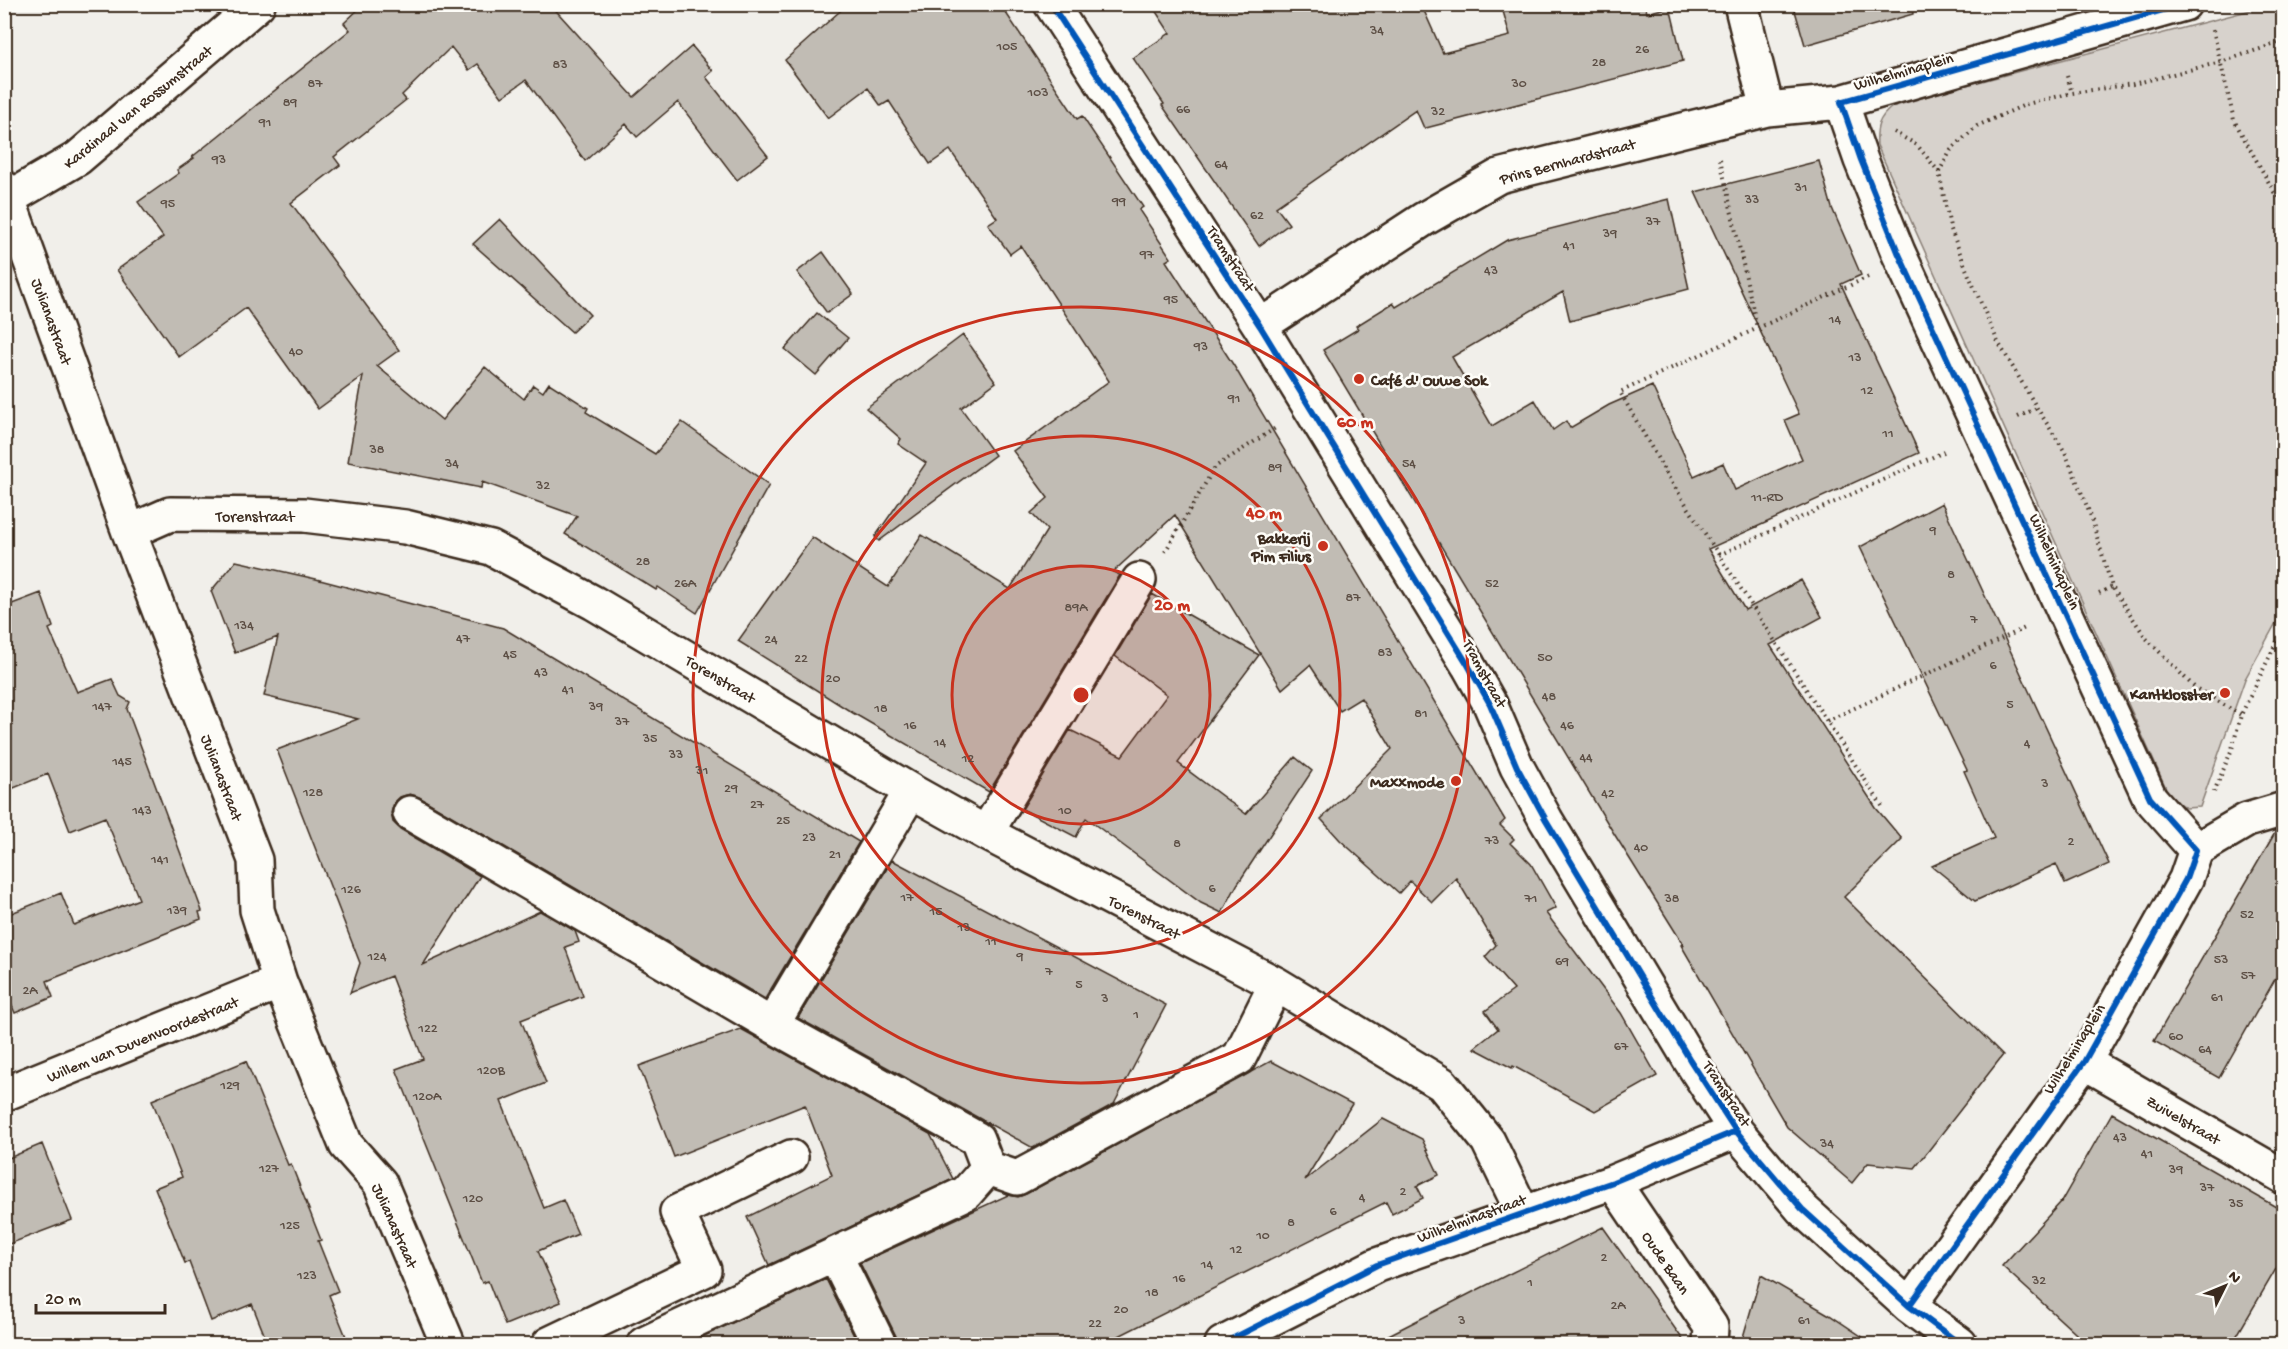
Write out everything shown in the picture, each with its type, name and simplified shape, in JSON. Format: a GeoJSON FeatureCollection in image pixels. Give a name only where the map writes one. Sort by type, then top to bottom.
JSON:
{"type":"FeatureCollection","features":[{"type":"Feature","properties":{"kind":"street","name":"Kardinaal van Rossumstraat"},"geometry":{"type":"LineString","coordinates":[[6,196],[78,158],[258,4]]}},
{"type":"Feature","properties":{"kind":"street","name":"Tramstraat"},"geometry":{"type":"LineString","coordinates":[[1051,4],[1310,405],[1468,665],[1490,704],[1517,767],[1546,820],[1690,1060],[1736,1131],[1802,1209],[1909,1306],[1960,1344]]}},
{"type":"Feature","properties":{"kind":"street"},"geometry":{"type":"LineString","coordinates":[[1741,4],[1767,109]]}},
{"type":"Feature","properties":{"kind":"street","name":"Wilhelminaplein"},"geometry":{"type":"LineString","coordinates":[[1909,1306],[2084,1062],[2186,879],[2196,850],[2150,798],[1903,261],[1861,160],[1841,102],[2184,4]]}},
{"type":"Feature","properties":{"kind":"street","name":"Prins Bernhardstraat"},"geometry":{"type":"LineString","coordinates":[[1260,326],[1424,219],[1499,176],[1767,109],[1841,102]]}},
{"type":"Feature","properties":{"kind":"street","name":"Julianastraat"},"geometry":{"type":"LineString","coordinates":[[6,196],[129,532],[255,860],[257,910],[280,982],[346,1145],[380,1183],[448,1344]]}},
{"type":"Feature","properties":{"kind":"street","name":"Torenstraat"},"geometry":{"type":"LineString","coordinates":[[129,532],[170,514],[304,515],[405,527],[490,548],[594,603],[986,833],[1276,984],[1442,1084],[1488,1141],[1523,1213]]}},
{"type":"Feature","properties":{"kind":"street"},"geometry":{"type":"LineString","coordinates":[[986,833],[1139,580]]}},
{"type":"Feature","properties":{"kind":"street"},"geometry":{"type":"LineString","coordinates":[[772,1025],[911,791]]}},
{"type":"Feature","properties":{"kind":"street"},"geometry":{"type":"LineString","coordinates":[[2196,850],[2247,820],[2283,809]]}},
{"type":"Feature","properties":{"kind":"street"},"geometry":{"type":"LineString","coordinates":[[410,813],[772,1025],[977,1139],[988,1168]]}},
{"type":"Feature","properties":{"kind":"street","name":"Willem van Duvenvoordestraat"},"geometry":{"type":"LineString","coordinates":[[4,1094],[280,982]]}},
{"type":"Feature","properties":{"kind":"street"},"geometry":{"type":"LineString","coordinates":[[988,1168],[1017,1178],[1239,1059],[1276,984]]}},
{"type":"Feature","properties":{"kind":"street","name":"Zuivelstraat"},"geometry":{"type":"LineString","coordinates":[[2084,1062],[2283,1177]]}},
{"type":"Feature","properties":{"kind":"street","name":"Wilhelminastraat"},"geometry":{"type":"LineString","coordinates":[[1222,1344],[1377,1265],[1613,1182],[1736,1131]]}},
{"type":"Feature","properties":{"kind":"street"},"geometry":{"type":"LineString","coordinates":[[549,1344],[704,1270],[677,1212],[791,1157]]}},
{"type":"Feature","properties":{"kind":"street"},"geometry":{"type":"LineString","coordinates":[[644,1344],[966,1192],[988,1168]]}},
{"type":"Feature","properties":{"kind":"street","name":"Oude Baan"},"geometry":{"type":"LineString","coordinates":[[1613,1182],[1711,1327],[1710,1344]]}},
{"type":"Feature","properties":{"kind":"street"},"geometry":{"type":"LineString","coordinates":[[835,1255],[879,1344]]}},
{"type":"Feature","properties":{"kind":"path"},"geometry":{"type":"LineString","coordinates":[[2213,28],[2234,120],[2274,192],[2283,202]]}},
{"type":"Feature","properties":{"kind":"path"},"geometry":{"type":"LineString","coordinates":[[1939,172],[1952,150],[1977,126],[2027,104],[2072,93],[2133,84],[2221,62],[2283,40]]}},
{"type":"Feature","properties":{"kind":"path"},"geometry":{"type":"LineString","coordinates":[[1841,102],[1917,145],[1939,172],[1950,227],[1966,271],[1998,342],[2065,452],[2090,514],[2112,587],[2146,638],[2194,687],[2241,715]]}},
{"type":"Feature","properties":{"kind":"path"},"geometry":{"type":"LineString","coordinates":[[1712,123],[1757,328]]}},
{"type":"Feature","properties":{"kind":"path"},"geometry":{"type":"LineString","coordinates":[[1884,809],[1667,475],[1620,392],[1903,261]]}},
{"type":"Feature","properties":{"kind":"path"},"geometry":{"type":"LineString","coordinates":[[1139,580],[1152,574],[1215,467],[1310,405]]}},
{"type":"Feature","properties":{"kind":"path"},"geometry":{"type":"LineString","coordinates":[[1719,555],[2037,408]]}},
{"type":"Feature","properties":{"kind":"path"},"geometry":{"type":"LineString","coordinates":[[1827,721],[2112,587]]}},
{"type":"Feature","properties":{"kind":"path"},"geometry":{"type":"LineString","coordinates":[[2196,850],[2232,749],[2241,715],[2283,627]]}},
{"type":"Feature","properties":{"kind":"shaded area"},"geometry":{"type":"Polygon","coordinates":[[[2270,5],[2283,5],[2283,610],[2245,679],[2200,807],[2186,808],[2170,797],[1877,145],[1877,133],[1881,119],[1892,107],[1948,90],[2270,5]]]}},
{"type":"Feature","properties":{"kind":"building"},"geometry":{"type":"Polygon","coordinates":[[[364,4],[550,4],[634,97],[692,46],[713,71],[706,77],[768,156],[737,180],[678,102],[637,137],[626,124],[585,161],[526,80],[502,97],[478,64],[469,70],[451,47],[402,95],[406,100],[334,157],[340,165],[291,203],[399,350],[377,366],[442,420],[485,367],[524,399],[533,385],[543,392],[549,383],[588,408],[586,412],[655,454],[682,422],[769,485],[697,613],[658,587],[656,590],[565,534],[577,516],[482,482],[481,488],[348,462],[363,376],[318,409],[246,308],[179,357],[117,270],[163,237],[138,202],[179,173],[177,170],[194,158],[192,157],[350,30],[344,23],[364,4]]]}},
{"type":"Feature","properties":{"kind":"building"},"geometry":{"type":"Polygon","coordinates":[[[848,4],[1000,4],[1077,119],[1082,116],[1143,207],[1139,210],[1171,258],[1166,261],[1234,366],[1505,820],[1500,825],[1514,839],[1510,843],[1531,864],[1556,908],[1546,913],[1621,1013],[1657,1076],[1595,1111],[1513,1066],[1512,1068],[1474,1048],[1498,1029],[1485,1011],[1514,990],[1485,957],[1496,945],[1456,878],[1432,902],[1410,881],[1399,893],[1340,840],[1321,819],[1392,749],[1361,698],[1340,711],[1310,665],[1282,689],[1175,515],[1113,572],[1120,575],[989,792],[853,713],[738,641],[812,537],[888,587],[922,535],[1010,589],[1047,530],[1031,513],[1048,498],[1013,451],[1109,381],[1021,246],[1010,254],[988,224],[997,218],[950,150],[930,164],[889,101],[881,106],[868,88],[828,118],[785,60],[848,4]]]}},
{"type":"Feature","properties":{"kind":"building"},"geometry":{"type":"Polygon","coordinates":[[[1151,4],[1421,4],[1443,53],[1510,36],[1501,4],[1645,4],[1647,13],[1670,7],[1683,61],[1426,128],[1416,110],[1276,207],[1289,224],[1259,246],[1162,105],[1164,104],[1133,58],[1170,33],[1151,4]]]}},
{"type":"Feature","properties":{"kind":"building"},"geometry":{"type":"Polygon","coordinates":[[[1793,4],[1912,4],[1913,14],[1805,45],[1793,4]]]}},
{"type":"Feature","properties":{"kind":"building"},"geometry":{"type":"Polygon","coordinates":[[[1819,161],[1832,208],[1861,275],[1841,284],[1919,453],[1708,549],[1745,610],[1801,580],[1822,617],[1770,645],[1876,808],[1902,839],[1844,897],[2003,1055],[1915,1168],[1868,1163],[1852,1183],[1787,1127],[1681,945],[1683,944],[1613,832],[1323,350],[1358,329],[1356,326],[1393,303],[1396,307],[1507,240],[1669,199],[1689,289],[1570,321],[1563,292],[1452,357],[1492,426],[1535,400],[1553,430],[1566,421],[1570,428],[1609,405],[1652,386],[1694,476],[1723,463],[1735,490],[1802,459],[1785,420],[1799,414],[1695,192],[1819,161]]]}},
{"type":"Feature","properties":{"kind":"building"},"geometry":{"type":"Polygon","coordinates":[[[500,219],[590,315],[572,332],[473,244],[500,219]]]}},
{"type":"Feature","properties":{"kind":"building"},"geometry":{"type":"Polygon","coordinates":[[[823,252],[853,294],[827,313],[797,272],[823,252]]]}},
{"type":"Feature","properties":{"kind":"building"},"geometry":{"type":"Polygon","coordinates":[[[817,313],[848,338],[816,375],[785,349],[817,313]]]}},
{"type":"Feature","properties":{"kind":"building"},"geometry":{"type":"Polygon","coordinates":[[[963,335],[996,382],[961,408],[995,455],[879,541],[875,537],[926,463],[898,444],[901,439],[866,408],[963,335]]]}},
{"type":"Feature","properties":{"kind":"building"},"geometry":{"type":"Polygon","coordinates":[[[1942,503],[2109,864],[2065,884],[2056,864],[1975,901],[1932,866],[1994,838],[1964,771],[1967,770],[1860,547],[1942,503]]]}},
{"type":"Feature","properties":{"kind":"building"},"geometry":{"type":"Polygon","coordinates":[[[236,561],[316,579],[503,628],[859,842],[765,999],[419,797],[410,794],[400,797],[394,803],[391,813],[393,822],[400,829],[480,876],[423,965],[540,911],[575,931],[579,942],[565,947],[583,996],[521,1020],[546,1083],[501,1101],[544,1208],[563,1200],[578,1234],[538,1251],[561,1302],[505,1325],[488,1281],[482,1283],[396,1069],[423,1059],[391,976],[350,993],[360,963],[277,750],[358,719],[264,696],[278,637],[235,653],[211,591],[236,561]]]}},
{"type":"Feature","properties":{"kind":"building"},"geometry":{"type":"Polygon","coordinates":[[[41,593],[53,627],[49,629],[77,692],[112,679],[120,696],[130,702],[127,709],[202,911],[199,912],[201,919],[47,981],[53,997],[15,1013],[4,987],[4,916],[61,893],[74,925],[139,899],[105,817],[70,831],[48,774],[4,792],[4,607],[41,593]]]}},
{"type":"Feature","properties":{"kind":"building"},"geometry":{"type":"Polygon","coordinates":[[[1152,594],[1259,655],[1178,763],[1246,814],[1295,757],[1312,771],[1237,885],[1222,913],[1201,903],[1086,818],[1076,837],[1022,809],[1070,730],[1122,756],[1167,695],[1115,656],[1152,594]]]}},
{"type":"Feature","properties":{"kind":"building"},"geometry":{"type":"Polygon","coordinates":[[[2283,829],[2283,965],[2219,1078],[2154,1041],[2276,831],[2283,829]]]}},
{"type":"Feature","properties":{"kind":"building"},"geometry":{"type":"Polygon","coordinates":[[[892,860],[1166,1005],[1114,1104],[1033,1148],[798,1018],[892,860]]]}},
{"type":"Feature","properties":{"kind":"building"},"geometry":{"type":"Polygon","coordinates":[[[741,1029],[930,1134],[953,1179],[769,1265],[747,1217],[832,1175],[805,1105],[674,1157],[639,1066],[741,1029]]]}},
{"type":"Feature","properties":{"kind":"building"},"geometry":{"type":"Polygon","coordinates":[[[246,1061],[321,1240],[318,1241],[338,1291],[329,1295],[349,1344],[268,1344],[252,1304],[211,1321],[189,1262],[185,1263],[155,1188],[182,1177],[152,1100],[246,1061]]]}},
{"type":"Feature","properties":{"kind":"building"},"geometry":{"type":"Polygon","coordinates":[[[1271,1061],[1352,1104],[1305,1180],[1383,1119],[1422,1139],[1439,1175],[1417,1186],[1423,1198],[1392,1214],[1386,1202],[1103,1344],[898,1344],[860,1263],[1008,1195],[1018,1197],[1026,1194],[1271,1061]]]}},
{"type":"Feature","properties":{"kind":"building"},"geometry":{"type":"Polygon","coordinates":[[[2112,1113],[2283,1211],[2283,1257],[2232,1344],[2087,1344],[2002,1266],[2061,1202],[2112,1113]]]}},
{"type":"Feature","properties":{"kind":"building"},"geometry":{"type":"Polygon","coordinates":[[[42,1144],[72,1220],[4,1246],[4,1160],[42,1144]]]}},
{"type":"Feature","properties":{"kind":"building"},"geometry":{"type":"Polygon","coordinates":[[[1603,1227],[1686,1344],[1371,1344],[1475,1291],[1603,1227]]]}},
{"type":"Feature","properties":{"kind":"building"},"geometry":{"type":"Polygon","coordinates":[[[1761,1275],[1828,1314],[1873,1344],[1741,1344],[1761,1275]]]}},
{"type":"Feature","properties":{"kind":"building"},"geometry":{"type":"Polygon","coordinates":[[[826,1279],[858,1344],[687,1344],[826,1279]]]}},
{"type":"Feature","properties":{"kind":"cycle path"},"geometry":{"type":"LineString","coordinates":[[1051,4],[1260,326],[1468,665],[1490,704],[1517,767],[1546,820],[1690,1060],[1736,1131],[1802,1209],[1909,1306],[1960,1344]]}},
{"type":"Feature","properties":{"kind":"cycle path"},"geometry":{"type":"LineString","coordinates":[[1909,1306],[2084,1062],[2186,879],[2196,850],[2150,798],[1898,252],[1861,160],[1841,102],[2184,4]]}},
{"type":"Feature","properties":{"kind":"cycle path"},"geometry":{"type":"LineString","coordinates":[[1222,1344],[1377,1265],[1613,1182],[1736,1131]]}},
{"type":"Feature","properties":{"kind":"place","name":"Café d' Ouwe Sok"},"geometry":{"type":"Point","coordinates":[1359,379]}},
{"type":"Feature","properties":{"kind":"place","name":"Bakkerij Pim Filius"},"geometry":{"type":"Point","coordinates":[1323,546]}},
{"type":"Feature","properties":{"kind":"place","name":"Kantklosster"},"geometry":{"type":"Point","coordinates":[2225,693]}},
{"type":"Feature","properties":{"kind":"place","name":"Maxxmode"},"geometry":{"type":"Point","coordinates":[1456,781]}}]}
